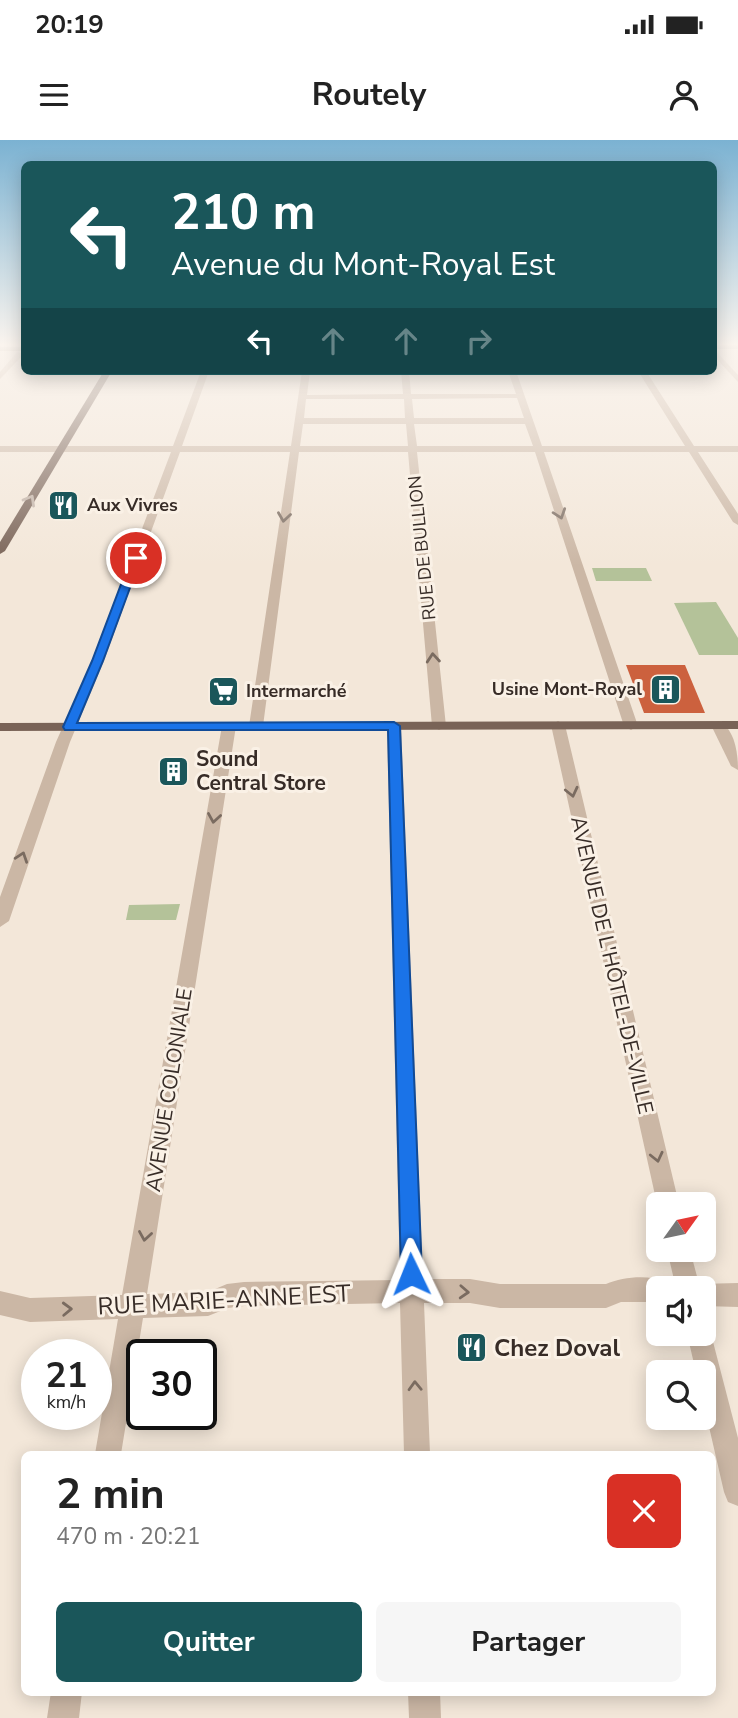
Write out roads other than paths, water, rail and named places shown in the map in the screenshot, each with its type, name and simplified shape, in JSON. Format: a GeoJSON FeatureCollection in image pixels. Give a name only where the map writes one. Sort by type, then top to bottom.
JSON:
{"type":"FeatureCollection","features":[{"type":"Feature","properties":{"kind":"main road"},"geometry":{"type":"LineString","coordinates":[[0,551],[79,419]]}},
{"type":"Feature","properties":{"kind":"main road"},"geometry":{"type":"LineString","coordinates":[[0,727],[738,725]]}},
{"type":"Feature","properties":{"kind":"street"},"geometry":{"type":"LineString","coordinates":[[0,921],[69,727],[103,649],[187,419]]}},
{"type":"Feature","properties":{"kind":"street"},"geometry":{"type":"LineString","coordinates":[[673,419],[738,522]]}},
{"type":"Feature","properties":{"kind":"street"},"geometry":{"type":"LineString","coordinates":[[256,726],[297,421],[529,421],[631,726]]}},
{"type":"Feature","properties":{"kind":"street","name":"RUE DE BULLION"},"geometry":{"type":"LineString","coordinates":[[409,421],[439,726]]}},
{"type":"Feature","properties":{"kind":"street"},"geometry":{"type":"LineString","coordinates":[[0,450],[738,449]]}},
{"type":"Feature","properties":{"kind":"street","name":"AVENUE DE L'HÔTEL-DE-VILLE"},"geometry":{"type":"LineString","coordinates":[[558,725],[665,1192]]}},
{"type":"Feature","properties":{"kind":"street"},"geometry":{"type":"LineString","coordinates":[[718,725],[738,766]]}},
{"type":"Feature","properties":{"kind":"street","name":"AVENUE COLONIALE"},"geometry":{"type":"LineString","coordinates":[[108,1451],[229,726]]}},
{"type":"Feature","properties":{"kind":"street"},"geometry":{"type":"LineString","coordinates":[[394,726],[417,1451]]}},
{"type":"Feature","properties":{"kind":"street","name":"RUE MARIE-ANNE EST"},"geometry":{"type":"LineString","coordinates":[[0,1303],[30,1310],[208,1304],[227,1296],[244,1294],[412,1292],[606,1296],[621,1290],[646,1290]]}},
{"type":"Feature","properties":{"kind":"street"},"geometry":{"type":"LineString","coordinates":[[716,1294],[738,1295]]}},
{"type":"Feature","properties":{"kind":"street"},"geometry":{"type":"LineString","coordinates":[[702,1346],[738,1492]]}},
{"type":"Feature","properties":{"kind":"street"},"geometry":{"type":"LineString","coordinates":[[63,1718],[66,1696]]}},
{"type":"Feature","properties":{"kind":"street"},"geometry":{"type":"LineString","coordinates":[[424,1696],[425,1718]]}},
{"type":"Feature","properties":{"kind":"place","name":"Aux Vivres"},"geometry":{"type":"Point","coordinates":[64,505]}},
{"type":"Feature","properties":{"kind":"place","name":"Usine Mont-Royal"},"geometry":{"type":"Point","coordinates":[665,689]}},
{"type":"Feature","properties":{"kind":"place","name":"Intermarché"},"geometry":{"type":"Point","coordinates":[223,691]}},
{"type":"Feature","properties":{"kind":"place","name":"Sound Central Store"},"geometry":{"type":"Point","coordinates":[173,771]}},
{"type":"Feature","properties":{"kind":"place","name":"Chez Doval"},"geometry":{"type":"Point","coordinates":[471,1348]}}]}
